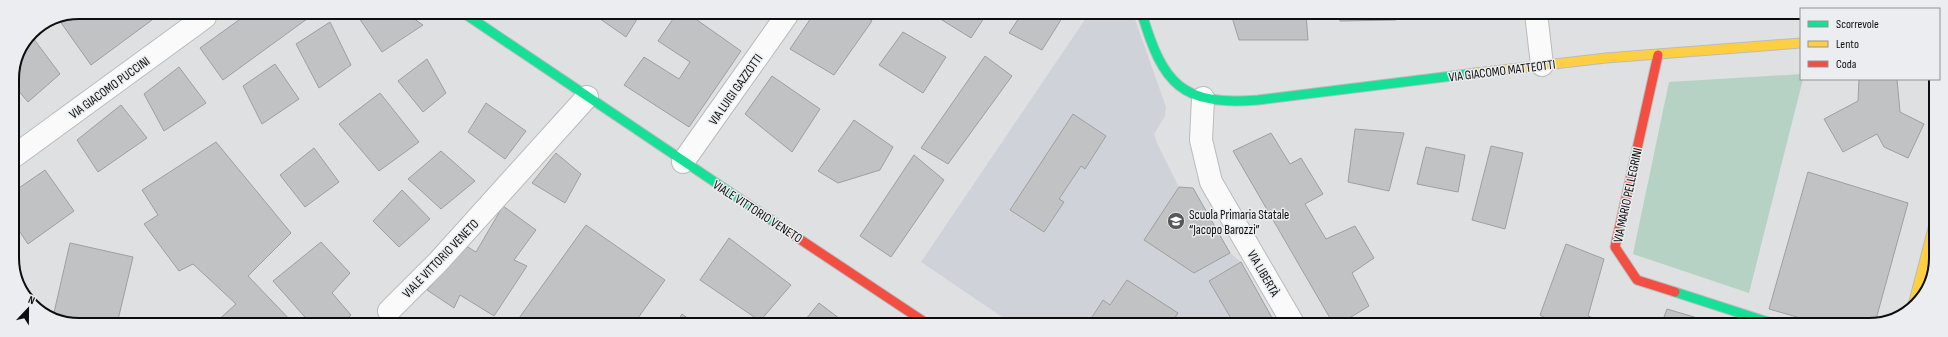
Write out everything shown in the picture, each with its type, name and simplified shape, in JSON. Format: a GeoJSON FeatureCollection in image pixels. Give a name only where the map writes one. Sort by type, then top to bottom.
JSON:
{"type":"FeatureCollection","features":[{"type":"Feature","properties":{"kind":"street","name":"VIA GIACOMO PUCCINI"},"geometry":{"type":"LineString","coordinates":[[19,153],[202,19]]}},
{"type":"Feature","properties":{"kind":"street","name":"VIALE VITTORIO VENETO"},"geometry":{"type":"LineString","coordinates":[[472,19],[683,162],[918,318]]}},
{"type":"Feature","properties":{"kind":"street","name":"VIA LUIGI GAZZOTTI"},"geometry":{"type":"LineString","coordinates":[[683,162],[784,19]]}},
{"type":"Feature","properties":{"kind":"street"},"geometry":{"type":"LineString","coordinates":[[1144,19],[1157,58],[1173,83],[1182,89],[1203,98]]}},
{"type":"Feature","properties":{"kind":"street"},"geometry":{"type":"LineString","coordinates":[[1537,19],[1542,65]]}},
{"type":"Feature","properties":{"kind":"street","name":"VIA GIACOMO MATTEOTTI"},"geometry":{"type":"LineString","coordinates":[[1203,98],[1242,101],[1321,93],[1542,65],[1800,43]]}},
{"type":"Feature","properties":{"kind":"street","name":"VIA MARIO PELLEGRINI"},"geometry":{"type":"LineString","coordinates":[[1658,55],[1615,247],[1637,280],[1755,318]]}},
{"type":"Feature","properties":{"kind":"street","name":"VIALE VITTORIO VENETO"},"geometry":{"type":"LineString","coordinates":[[389,311],[438,262],[587,97]]}},
{"type":"Feature","properties":{"kind":"street","name":"VIA LIBERTÀ"},"geometry":{"type":"LineString","coordinates":[[1203,98],[1201,140],[1211,182],[1290,318]]}},
{"type":"Feature","properties":{"kind":"street"},"geometry":{"type":"LineString","coordinates":[[1915,297],[1929,244]]}},
{"type":"Feature","properties":{"kind":"shaded area"},"geometry":{"type":"Polygon","coordinates":[[[1085,19],[1135,19],[1166,107],[1165,116],[1154,134],[1157,143],[1179,187],[1193,188],[1230,253],[1241,262],[1272,318],[1004,318],[921,262],[1085,19]]]}},
{"type":"Feature","properties":{"kind":"green space"},"geometry":{"type":"Polygon","coordinates":[[[1800,74],[1800,80],[1803,80],[1749,293],[1633,254],[1669,82],[1800,74]]]}},
{"type":"Feature","properties":{"kind":"building"},"geometry":{"type":"Polygon","coordinates":[[[79,19],[153,19],[91,65],[61,22],[79,19]]]}},
{"type":"Feature","properties":{"kind":"building"},"geometry":{"type":"Polygon","coordinates":[[[240,19],[307,19],[223,80],[200,48],[240,19]]]}},
{"type":"Feature","properties":{"kind":"building"},"geometry":{"type":"Polygon","coordinates":[[[360,19],[414,19],[423,25],[382,52],[360,19]]]}},
{"type":"Feature","properties":{"kind":"building"},"geometry":{"type":"Polygon","coordinates":[[[600,19],[637,19],[626,37],[600,19]]]}},
{"type":"Feature","properties":{"kind":"building"},"geometry":{"type":"Polygon","coordinates":[[[673,19],[696,19],[741,51],[689,127],[624,85],[644,57],[679,79],[690,62],[658,41],[673,19]]]}},
{"type":"Feature","properties":{"kind":"building"},"geometry":{"type":"Polygon","coordinates":[[[810,19],[869,19],[872,21],[834,75],[790,49],[810,19]]]}},
{"type":"Feature","properties":{"kind":"building"},"geometry":{"type":"Polygon","coordinates":[[[940,19],[983,19],[971,38],[940,19]]]}},
{"type":"Feature","properties":{"kind":"building"},"geometry":{"type":"Polygon","coordinates":[[[1018,19],[1061,19],[1042,50],[1009,33],[1018,19]]]}},
{"type":"Feature","properties":{"kind":"building"},"geometry":{"type":"Polygon","coordinates":[[[1233,19],[1306,19],[1308,40],[1239,40],[1233,19]]]}},
{"type":"Feature","properties":{"kind":"building"},"geometry":{"type":"Polygon","coordinates":[[[1340,19],[1396,20],[1340,21],[1340,19]]]}},
{"type":"Feature","properties":{"kind":"building"},"geometry":{"type":"Polygon","coordinates":[[[330,22],[351,65],[319,88],[296,44],[330,22]]]}},
{"type":"Feature","properties":{"kind":"building"},"geometry":{"type":"Polygon","coordinates":[[[903,32],[946,57],[923,93],[879,65],[903,32]]]}},
{"type":"Feature","properties":{"kind":"building"},"geometry":{"type":"Polygon","coordinates":[[[34,40],[60,74],[28,102],[19,91],[20,67],[29,46],[34,40]]]}},
{"type":"Feature","properties":{"kind":"building"},"geometry":{"type":"Polygon","coordinates":[[[985,56],[1012,76],[948,164],[921,148],[985,56]]]}},
{"type":"Feature","properties":{"kind":"building"},"geometry":{"type":"Polygon","coordinates":[[[427,59],[446,93],[423,112],[398,81],[427,59]]]}},
{"type":"Feature","properties":{"kind":"building"},"geometry":{"type":"Polygon","coordinates":[[[275,64],[299,99],[262,124],[243,86],[275,64]]]}},
{"type":"Feature","properties":{"kind":"building"},"geometry":{"type":"Polygon","coordinates":[[[179,67],[206,103],[164,131],[144,94],[179,67]]]}},
{"type":"Feature","properties":{"kind":"building"},"geometry":{"type":"Polygon","coordinates":[[[772,76],[820,109],[792,152],[745,114],[772,76]]]}},
{"type":"Feature","properties":{"kind":"building"},"geometry":{"type":"Polygon","coordinates":[[[1859,80],[1897,80],[1900,112],[1924,124],[1908,158],[1884,147],[1877,134],[1843,152],[1824,119],[1858,101],[1859,80]]]}},
{"type":"Feature","properties":{"kind":"building"},"geometry":{"type":"Polygon","coordinates":[[[380,93],[419,142],[379,171],[339,124],[380,93]]]}},
{"type":"Feature","properties":{"kind":"building"},"geometry":{"type":"Polygon","coordinates":[[[486,103],[526,131],[505,159],[468,132],[486,103]]]}},
{"type":"Feature","properties":{"kind":"building"},"geometry":{"type":"Polygon","coordinates":[[[121,105],[147,138],[98,172],[77,140],[121,105]]]}},
{"type":"Feature","properties":{"kind":"building"},"geometry":{"type":"Polygon","coordinates":[[[1073,114],[1106,136],[1085,169],[1081,166],[1059,199],[1064,202],[1044,232],[1010,210],[1073,114]]]}},
{"type":"Feature","properties":{"kind":"building"},"geometry":{"type":"Polygon","coordinates":[[[854,120],[893,147],[880,170],[838,183],[818,171],[854,120]]]}},
{"type":"Feature","properties":{"kind":"building"},"geometry":{"type":"Polygon","coordinates":[[[1355,129],[1404,133],[1389,191],[1348,182],[1355,129]]]}},
{"type":"Feature","properties":{"kind":"building"},"geometry":{"type":"Polygon","coordinates":[[[1271,133],[1290,164],[1301,158],[1323,194],[1305,204],[1326,239],[1355,226],[1374,258],[1352,273],[1369,306],[1349,318],[1330,318],[1233,151],[1271,133]]]}},
{"type":"Feature","properties":{"kind":"building"},"geometry":{"type":"Polygon","coordinates":[[[216,142],[291,233],[248,276],[288,318],[221,318],[236,304],[193,264],[179,271],[144,224],[158,215],[142,190],[216,142]]]}},
{"type":"Feature","properties":{"kind":"building"},"geometry":{"type":"Polygon","coordinates":[[[1491,146],[1523,153],[1505,229],[1472,220],[1491,146]]]}},
{"type":"Feature","properties":{"kind":"building"},"geometry":{"type":"Polygon","coordinates":[[[1426,147],[1465,155],[1458,192],[1417,184],[1426,147]]]}},
{"type":"Feature","properties":{"kind":"building"},"geometry":{"type":"Polygon","coordinates":[[[314,148],[339,182],[305,207],[280,175],[314,148]]]}},
{"type":"Feature","properties":{"kind":"building"},"geometry":{"type":"Polygon","coordinates":[[[441,151],[475,181],[441,209],[408,179],[441,151]]]}},
{"type":"Feature","properties":{"kind":"building"},"geometry":{"type":"Polygon","coordinates":[[[556,153],[581,174],[565,203],[532,183],[556,153]]]}},
{"type":"Feature","properties":{"kind":"building"},"geometry":{"type":"Polygon","coordinates":[[[914,155],[944,180],[891,257],[860,236],[914,155]]]}},
{"type":"Feature","properties":{"kind":"building"},"geometry":{"type":"Polygon","coordinates":[[[45,170],[74,211],[28,244],[19,230],[19,188],[45,170]]]}},
{"type":"Feature","properties":{"kind":"building"},"geometry":{"type":"Polygon","coordinates":[[[1808,172],[1908,203],[1877,317],[1800,318],[1769,309],[1808,172]]]}},
{"type":"Feature","properties":{"kind":"building"},"geometry":{"type":"Polygon","coordinates":[[[1179,187],[1193,188],[1230,253],[1194,273],[1144,240],[1179,187]]]}},
{"type":"Feature","properties":{"kind":"building"},"geometry":{"type":"Polygon","coordinates":[[[402,190],[430,219],[399,247],[373,221],[402,190]]]}},
{"type":"Feature","properties":{"kind":"building"},"geometry":{"type":"Polygon","coordinates":[[[503,206],[536,230],[514,260],[527,266],[494,316],[460,295],[454,308],[427,290],[466,246],[476,252],[503,206]]]}},
{"type":"Feature","properties":{"kind":"building"},"geometry":{"type":"Polygon","coordinates":[[[586,225],[665,280],[638,318],[519,318],[586,225]]]}},
{"type":"Feature","properties":{"kind":"building"},"geometry":{"type":"Polygon","coordinates":[[[729,238],[791,285],[763,318],[756,318],[700,280],[729,238]]]}},
{"type":"Feature","properties":{"kind":"building"},"geometry":{"type":"Polygon","coordinates":[[[321,242],[350,273],[332,293],[351,315],[348,318],[306,318],[273,281],[321,242]]]}},
{"type":"Feature","properties":{"kind":"building"},"geometry":{"type":"Polygon","coordinates":[[[70,243],[133,257],[118,318],[79,318],[63,316],[54,313],[70,243]]]}},
{"type":"Feature","properties":{"kind":"building"},"geometry":{"type":"Polygon","coordinates":[[[1566,244],[1604,259],[1588,316],[1593,318],[1545,318],[1540,315],[1566,244]]]}},
{"type":"Feature","properties":{"kind":"building"},"geometry":{"type":"Polygon","coordinates":[[[1241,262],[1272,318],[1231,318],[1209,281],[1241,262]]]}},
{"type":"Feature","properties":{"kind":"building"},"geometry":{"type":"Polygon","coordinates":[[[1127,280],[1178,313],[1175,318],[1091,318],[1103,300],[1110,305],[1127,280]]]}},
{"type":"Feature","properties":{"kind":"building"},"geometry":{"type":"Polygon","coordinates":[[[819,303],[839,318],[807,318],[819,303]]]}},
{"type":"Feature","properties":{"kind":"building"},"geometry":{"type":"Polygon","coordinates":[[[1667,309],[1697,318],[1664,318],[1667,309]]]}},
{"type":"Feature","properties":{"kind":"building"},"geometry":{"type":"Polygon","coordinates":[[[682,314],[687,318],[679,318],[682,314]]]}},
{"type":"Feature","properties":{"kind":"traffic: fast"},"geometry":{"type":"LineString","coordinates":[[472,19],[786,230]]}},
{"type":"Feature","properties":{"kind":"traffic: fast"},"geometry":{"type":"LineString","coordinates":[[1144,19],[1158,58],[1168,74],[1179,86],[1193,94],[1210,99],[1232,101],[1258,100],[1476,73]]}},
{"type":"Feature","properties":{"kind":"traffic: fast"},"geometry":{"type":"LineString","coordinates":[[1675,292],[1755,318]]}},
{"type":"Feature","properties":{"kind":"traffic: slow"},"geometry":{"type":"LineString","coordinates":[[1476,73],[1606,58],[1800,43]]}},
{"type":"Feature","properties":{"kind":"traffic: slow"},"geometry":{"type":"LineString","coordinates":[[1915,297],[1929,244]]}},
{"type":"Feature","properties":{"kind":"traffic: jam"},"geometry":{"type":"LineString","coordinates":[[1658,55],[1615,247],[1637,280],[1675,292]]}},
{"type":"Feature","properties":{"kind":"traffic: jam"},"geometry":{"type":"LineString","coordinates":[[786,230],[918,318]]}},
{"type":"Feature","properties":{"kind":"place","name":"Scuola Primaria Statale “Jacopo Barozzi”"},"geometry":{"type":"Point","coordinates":[1176,221]}}]}
